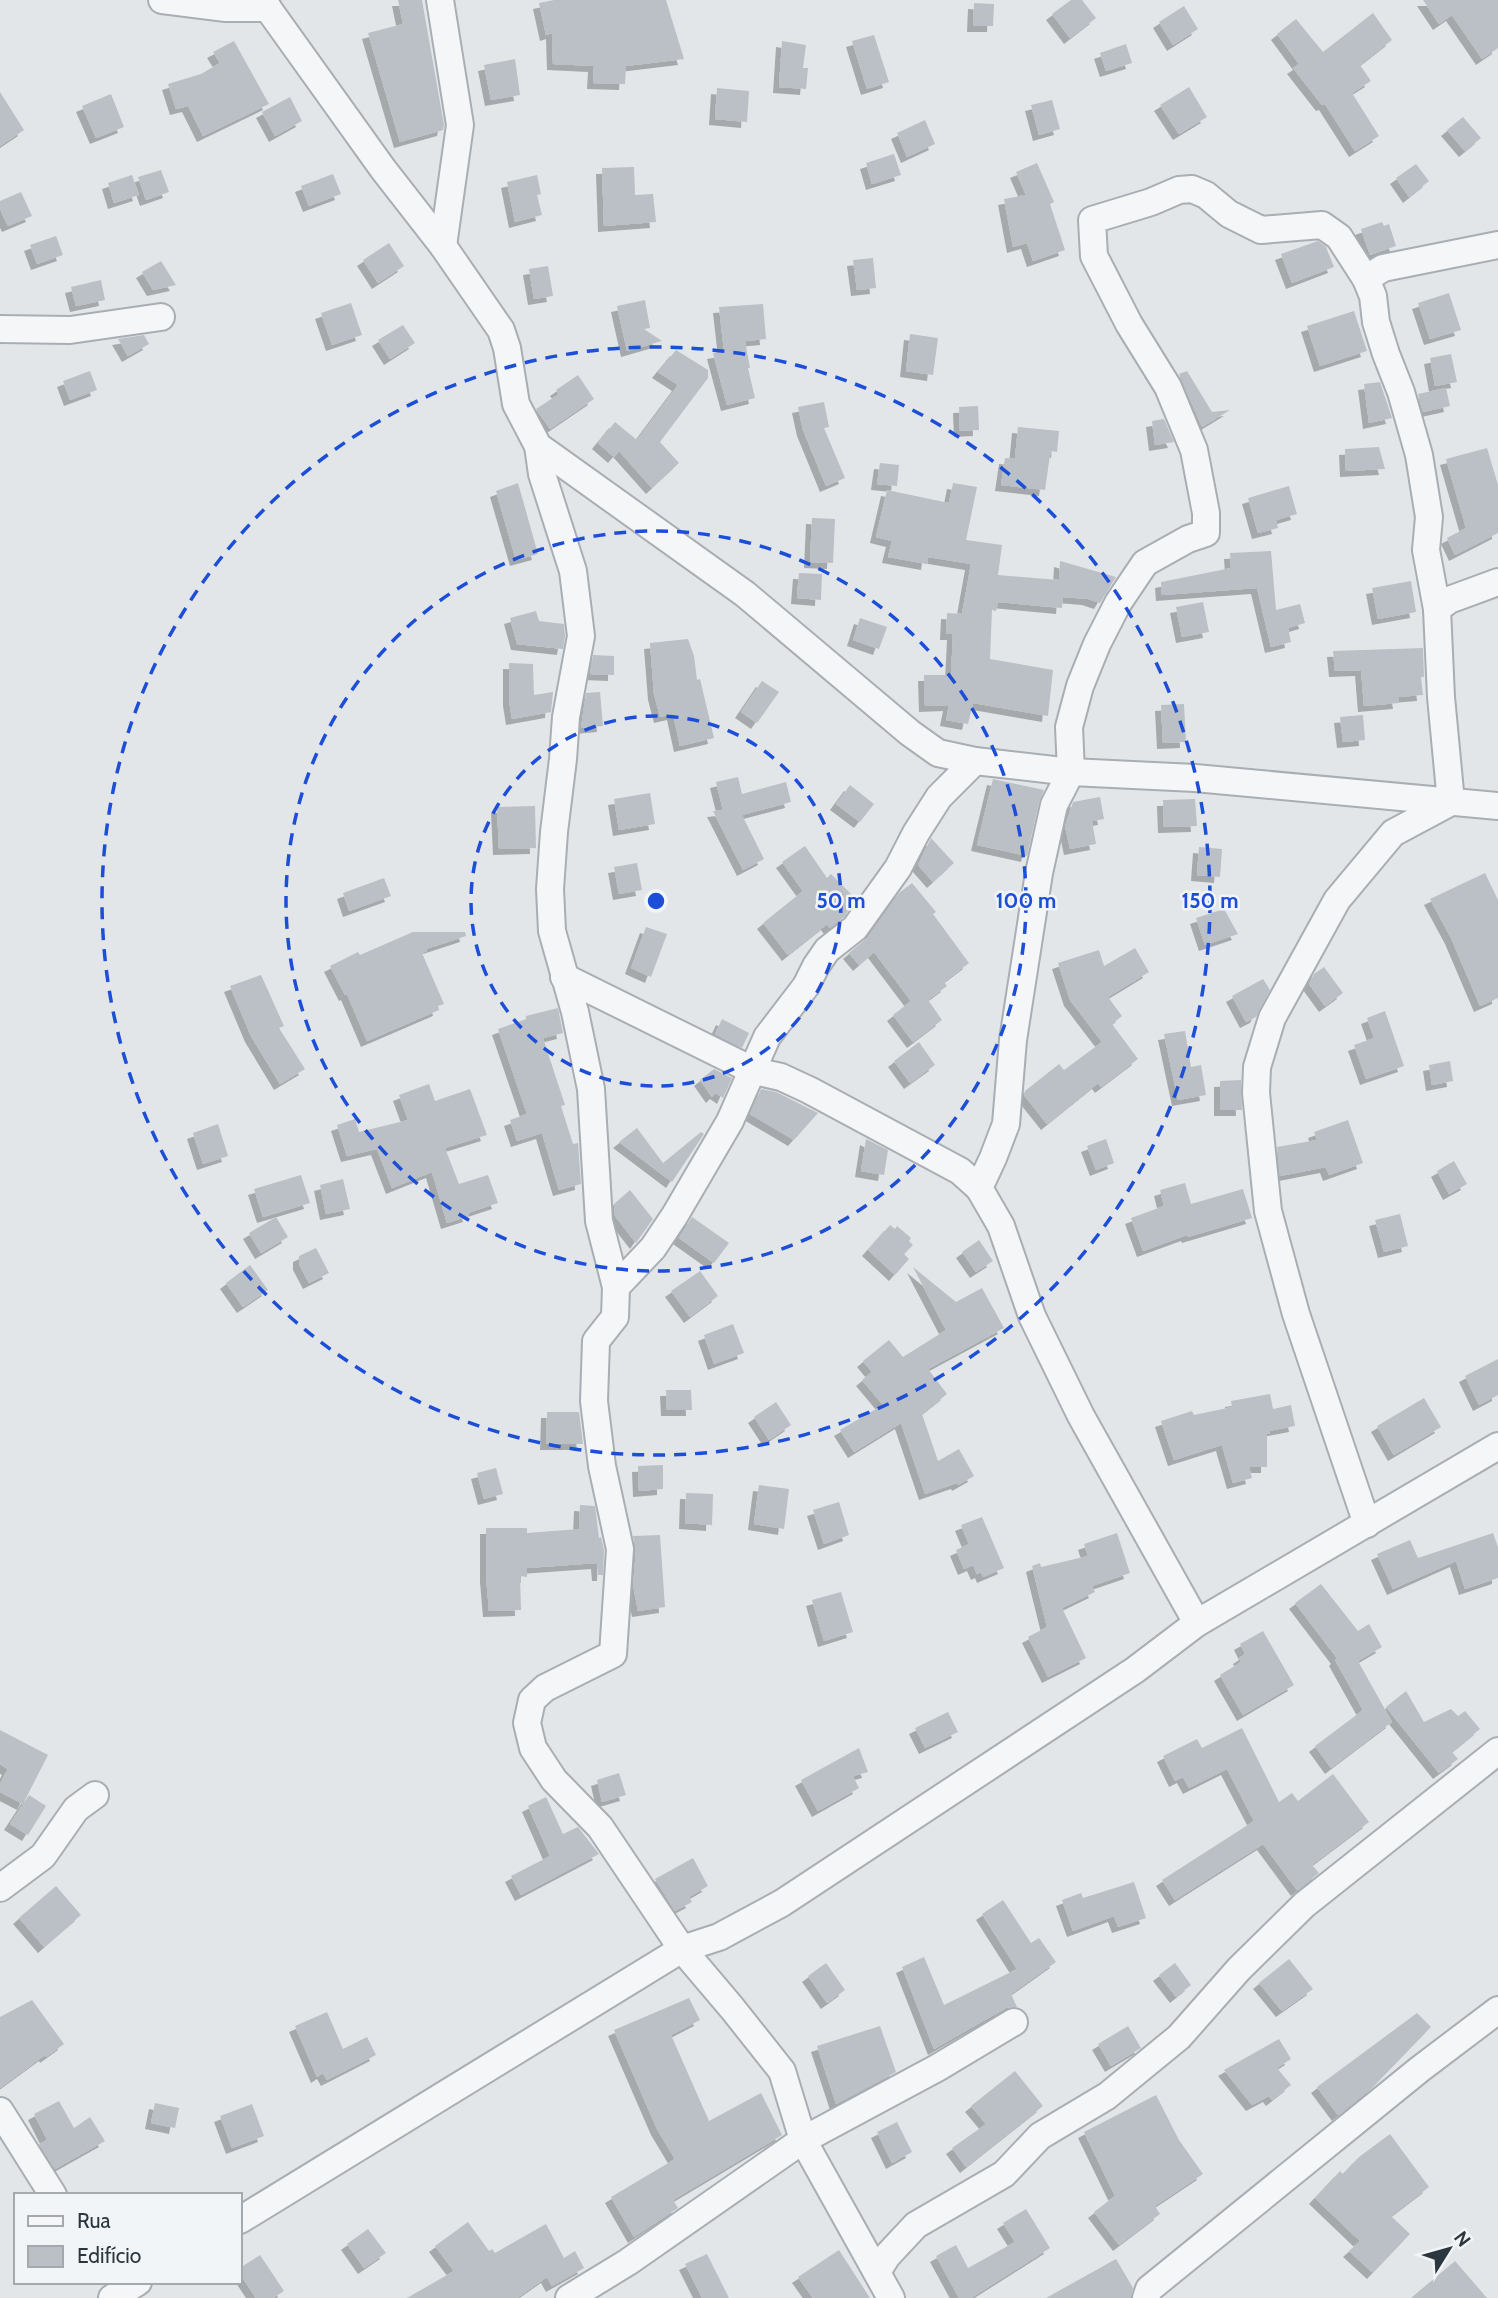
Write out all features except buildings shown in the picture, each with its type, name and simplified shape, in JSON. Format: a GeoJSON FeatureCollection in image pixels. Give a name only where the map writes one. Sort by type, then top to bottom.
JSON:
{"type":"FeatureCollection","features":[{"type":"Feature","properties":{"kind":"street"},"geometry":{"type":"LineString","coordinates":[[162,0],[226,8],[265,4],[383,169],[443,246],[501,330],[507,348],[516,404],[538,446],[542,474],[573,571],[581,636],[566,717],[550,889],[552,931],[575,1012],[591,1089],[599,1221],[616,1287],[615,1317],[596,1341],[594,1401],[602,1466],[620,1549],[613,1654],[545,1688],[532,1700],[527,1723],[533,1748],[554,1780],[600,1827],[682,1950],[782,2071],[803,2140],[891,2298]]}},
{"type":"Feature","properties":{"kind":"street"},"geometry":{"type":"LineString","coordinates":[[440,0],[460,125],[443,246]]}},
{"type":"Feature","properties":{"kind":"street"},"geometry":{"type":"LineString","coordinates":[[979,1188],[1006,1124],[1013,1040],[1039,873],[1054,804],[1071,772],[1069,727],[1080,687],[1097,644],[1118,603],[1145,563],[1188,539],[1206,533],[1206,513],[1194,450],[1168,387],[1129,324],[1094,256],[1092,220],[1151,202],[1179,190],[1192,189],[1206,195],[1229,214],[1261,230],[1322,225],[1339,237],[1366,279],[1373,296],[1379,332],[1401,392],[1419,455],[1429,517],[1426,550],[1437,609],[1441,696],[1451,802]]}},
{"type":"Feature","properties":{"kind":"street"},"geometry":{"type":"LineString","coordinates":[[1366,279],[1383,268],[1498,244]]}},
{"type":"Feature","properties":{"kind":"street"},"geometry":{"type":"LineString","coordinates":[[0,329],[70,330],[161,317]]}},
{"type":"Feature","properties":{"kind":"street"},"geometry":{"type":"LineString","coordinates":[[538,446],[745,594],[910,733],[938,752],[975,761],[1071,772],[1195,778],[1498,806]]}},
{"type":"Feature","properties":{"kind":"street"},"geometry":{"type":"LineString","coordinates":[[1437,609],[1449,600],[1498,582]]}},
{"type":"Feature","properties":{"kind":"street"},"geometry":{"type":"LineString","coordinates":[[616,1287],[653,1248],[675,1215],[730,1121],[767,1037],[806,986],[827,950],[855,928],[898,868],[939,797],[975,761]]}},
{"type":"Feature","properties":{"kind":"street"},"geometry":{"type":"LineString","coordinates":[[1367,1524],[1296,1314],[1268,1211],[1256,1093],[1257,1067],[1272,1018],[1337,900],[1394,833],[1451,802]]}},
{"type":"Feature","properties":{"kind":"street"},"geometry":{"type":"LineString","coordinates":[[564,977],[754,1071],[781,1077],[808,1090],[960,1171],[979,1188],[1001,1226],[1032,1316],[1081,1416],[1197,1623]]}},
{"type":"Feature","properties":{"kind":"street"},"geometry":{"type":"LineString","coordinates":[[242,2219],[682,1950],[719,1937],[782,1903],[1124,1677],[1197,1623],[1498,1446]]}},
{"type":"Feature","properties":{"kind":"street"},"geometry":{"type":"LineString","coordinates":[[877,2272],[887,2256],[916,2225],[1004,2174],[1040,2136],[1107,2096],[1169,2045],[1239,1969],[1304,1905],[1498,1751]]}},
{"type":"Feature","properties":{"kind":"street"},"geometry":{"type":"LineString","coordinates":[[0,1888],[43,1856],[76,1809],[95,1795]]}},
{"type":"Feature","properties":{"kind":"street"},"geometry":{"type":"LineString","coordinates":[[1146,2298],[1149,2289],[1420,2069],[1498,2010]]}},
{"type":"Feature","properties":{"kind":"street"},"geometry":{"type":"LineString","coordinates":[[569,2298],[628,2262],[803,2140],[937,2068],[1014,2022]]}},
{"type":"Feature","properties":{"kind":"street"},"geometry":{"type":"LineString","coordinates":[[0,2111],[52,2193]]}},
{"type":"Feature","properties":{"kind":"street"},"geometry":{"type":"LineString","coordinates":[[111,2292],[133,2284]]}}]}
